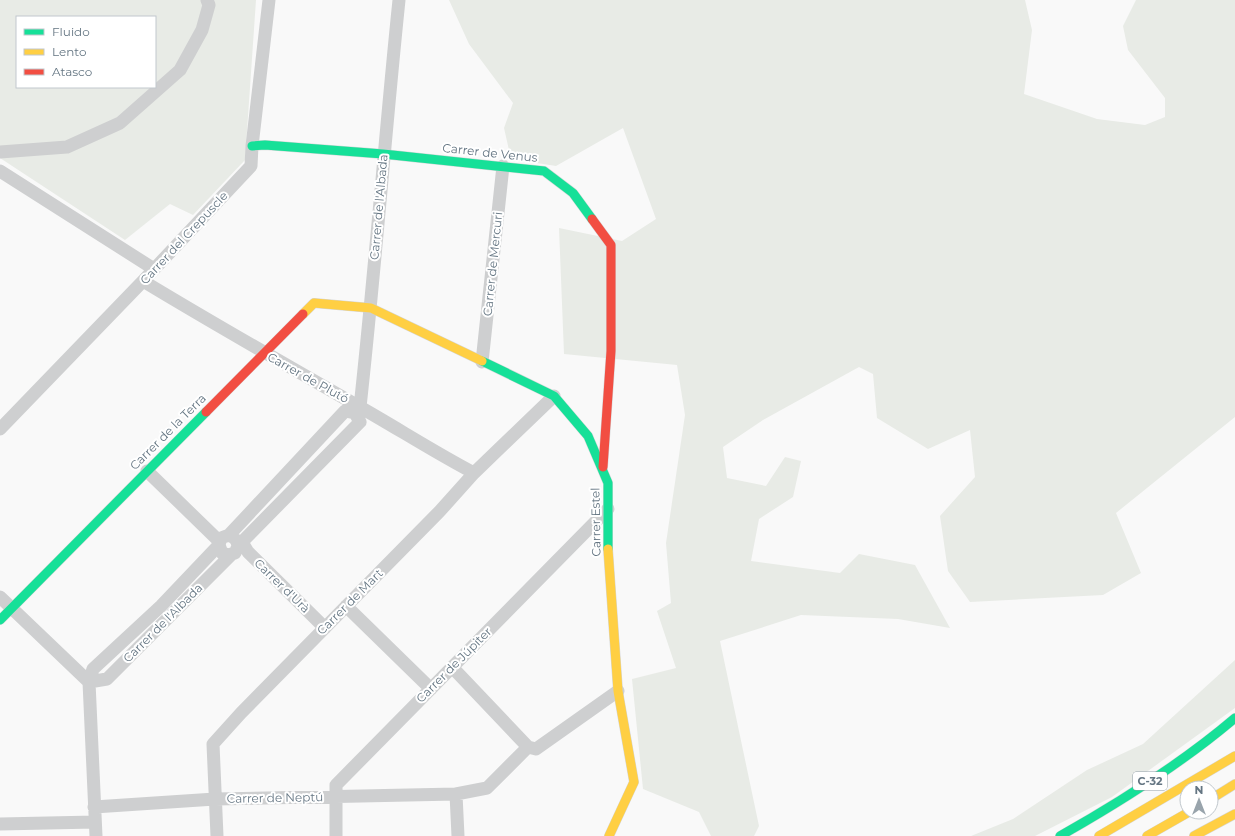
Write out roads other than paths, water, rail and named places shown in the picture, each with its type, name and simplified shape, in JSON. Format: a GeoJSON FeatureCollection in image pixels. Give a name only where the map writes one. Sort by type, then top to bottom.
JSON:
{"type":"FeatureCollection","features":[{"type":"Feature","properties":{"kind":"main road","name":"Carrer de Venus"},"geometry":{"type":"LineString","coordinates":[[252,146],[265,145],[383,154],[544,170],[573,193],[611,245],[611,351],[602,470]]}},
{"type":"Feature","properties":{"kind":"main road","name":"Carrer de la Terra"},"geometry":{"type":"LineString","coordinates":[[0,620],[314,303],[371,308]]}},
{"type":"Feature","properties":{"kind":"main road","name":"Carrer Estel"},"geometry":{"type":"LineString","coordinates":[[371,308],[554,396],[588,436],[608,482],[608,561],[618,691],[634,782],[609,836]]}},
{"type":"Feature","properties":{"kind":"main road","name":"C-32"},"geometry":{"type":"LineString","coordinates":[[1060,836],[1134,792],[1184,758],[1235,718]]}},
{"type":"Feature","properties":{"kind":"main road"},"geometry":{"type":"LineString","coordinates":[[1099,836],[1235,756]]}},
{"type":"Feature","properties":{"kind":"main road"},"geometry":{"type":"LineString","coordinates":[[1219,794],[1235,784]]}},
{"type":"Feature","properties":{"kind":"main road"},"geometry":{"type":"LineString","coordinates":[[1194,836],[1235,814]]}},
{"type":"Feature","properties":{"kind":"main road"},"geometry":{"type":"LineString","coordinates":[[1147,836],[1179,818]]}},
{"type":"Feature","properties":{"kind":"street"},"geometry":{"type":"LineString","coordinates":[[0,152],[67,148],[120,123],[180,70],[202,30],[208,0]]}},
{"type":"Feature","properties":{"kind":"street","name":"Carrer del Crepuscle"},"geometry":{"type":"LineString","coordinates":[[0,429],[143,281],[251,166],[269,0]]}},
{"type":"Feature","properties":{"kind":"street","name":"Carrer de l'Albada"},"geometry":{"type":"LineString","coordinates":[[89,682],[107,679],[238,548],[360,422],[357,410],[371,308],[383,154],[399,0]]}},
{"type":"Feature","properties":{"kind":"street","name":"Carrer de Mercuri"},"geometry":{"type":"LineString","coordinates":[[482,362],[502,166]]}},
{"type":"Feature","properties":{"kind":"street"},"geometry":{"type":"LineString","coordinates":[[0,171],[154,269]]}},
{"type":"Feature","properties":{"kind":"street","name":"Carrer de Plutó"},"geometry":{"type":"LineString","coordinates":[[143,281],[357,410],[474,473]]}},
{"type":"Feature","properties":{"kind":"street","name":"Carrer de Mart"},"geometry":{"type":"LineString","coordinates":[[216,836],[213,744],[241,713],[439,512],[474,473],[554,396]]}},
{"type":"Feature","properties":{"kind":"street","name":"Carrer de l'Albada"},"geometry":{"type":"LineString","coordinates":[[89,682],[94,669],[160,606],[345,411],[357,410]]}},
{"type":"Feature","properties":{"kind":"street"},"geometry":{"type":"LineString","coordinates":[[147,471],[222,540],[222,553],[238,548]]}},
{"type":"Feature","properties":{"kind":"street","name":"Carrer de Júpiter"},"geometry":{"type":"LineString","coordinates":[[336,836],[336,785],[608,508]]}},
{"type":"Feature","properties":{"kind":"street","name":"Carrer d'Urà"},"geometry":{"type":"LineString","coordinates":[[222,540],[236,539],[238,548],[248,552],[325,628]]}},
{"type":"Feature","properties":{"kind":"street"},"geometry":{"type":"LineString","coordinates":[[0,597],[89,682],[96,836]]}},
{"type":"Feature","properties":{"kind":"street"},"geometry":{"type":"LineString","coordinates":[[346,606],[430,689]]}},
{"type":"Feature","properties":{"kind":"street"},"geometry":{"type":"LineString","coordinates":[[452,667],[528,747],[536,749],[618,691]]}},
{"type":"Feature","properties":{"kind":"street","name":"Carrer de Neptú"},"geometry":{"type":"LineString","coordinates":[[94,807],[215,800],[456,794],[487,788],[528,747]]}},
{"type":"Feature","properties":{"kind":"street"},"geometry":{"type":"LineString","coordinates":[[456,794],[458,836]]}},
{"type":"Feature","properties":{"kind":"street"},"geometry":{"type":"LineString","coordinates":[[0,824],[95,822]]}}]}
